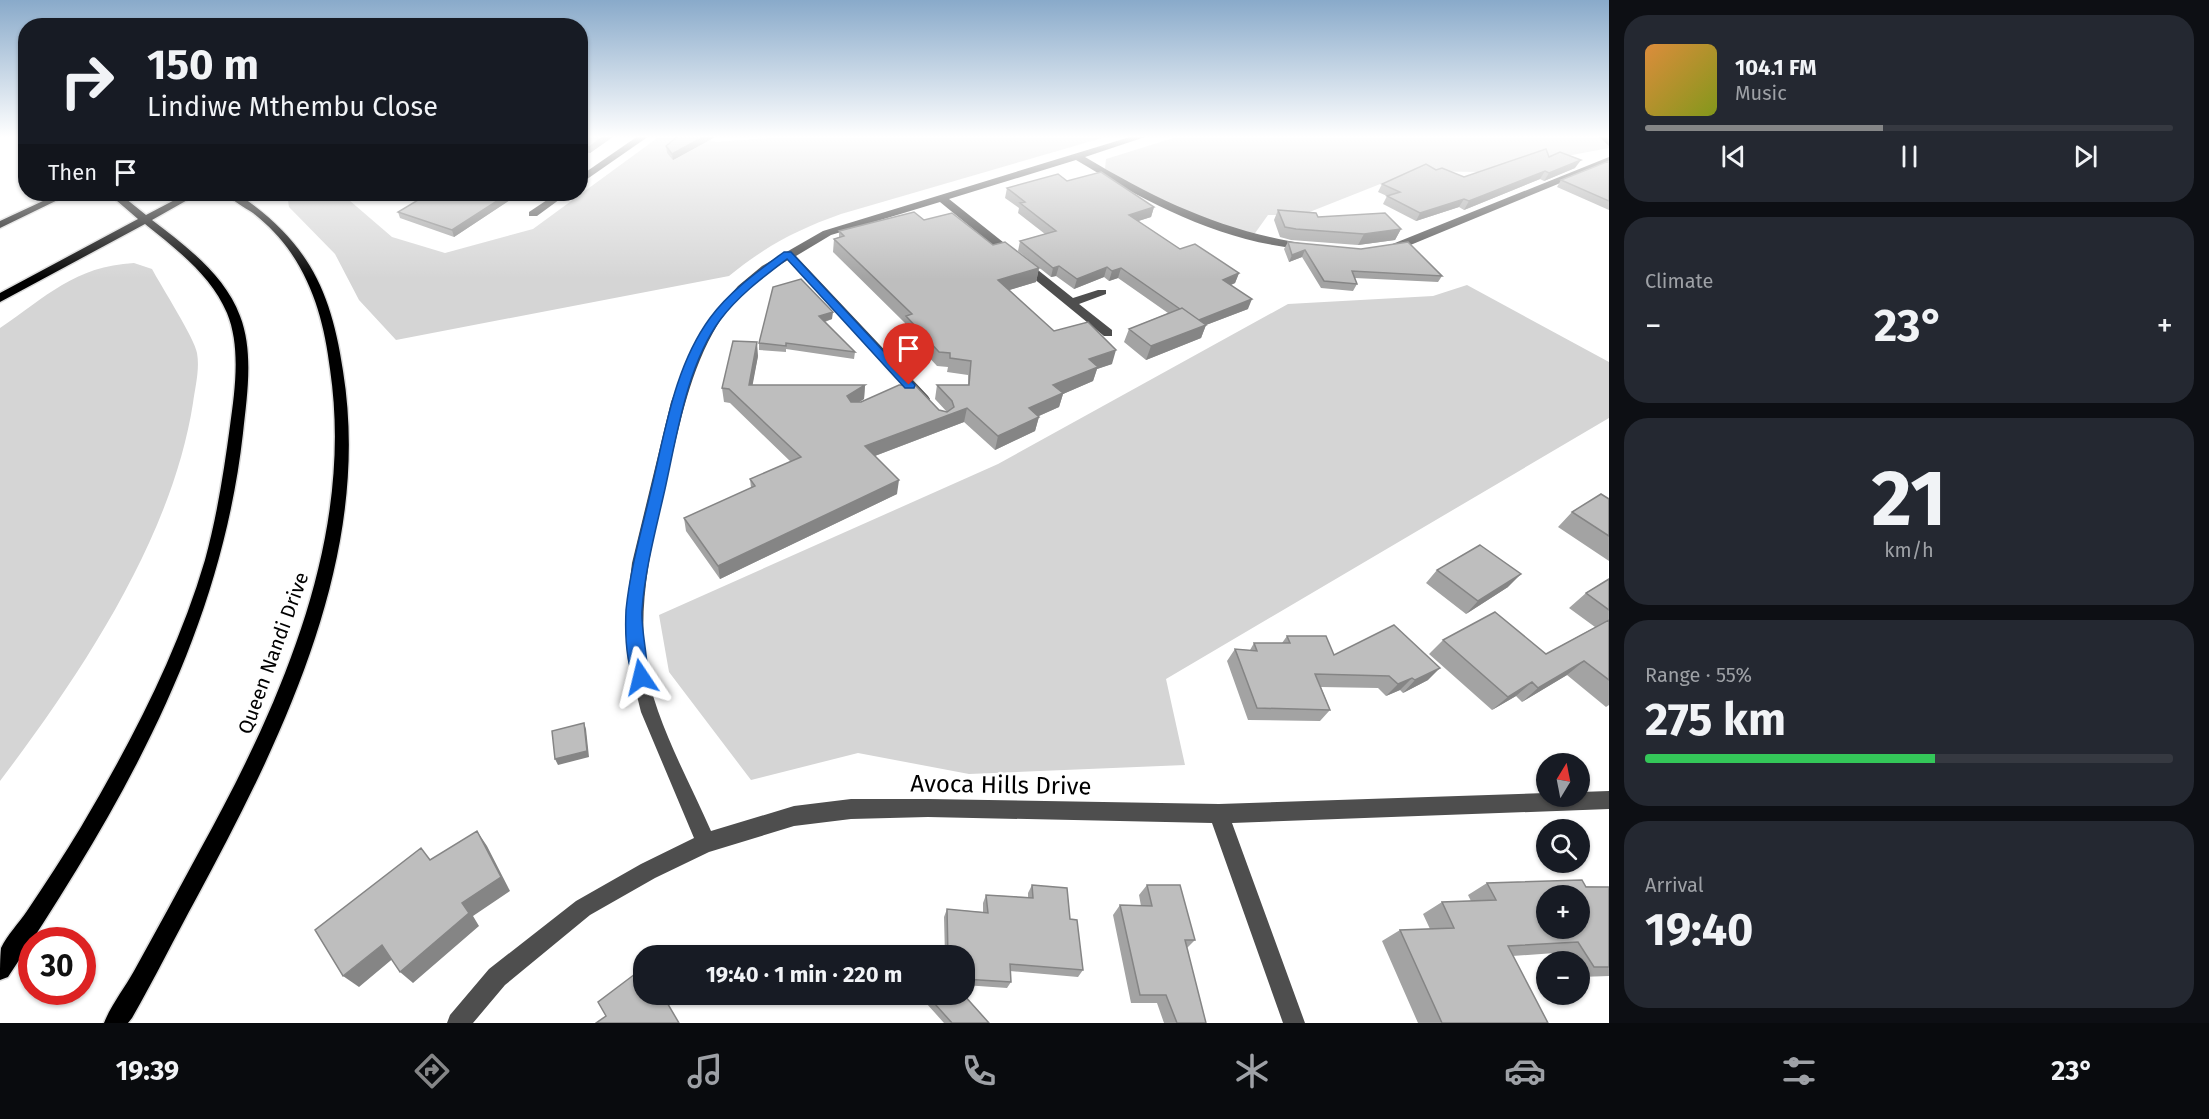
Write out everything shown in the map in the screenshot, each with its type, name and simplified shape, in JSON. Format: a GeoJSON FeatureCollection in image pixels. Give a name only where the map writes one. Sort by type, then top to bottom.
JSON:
{"type":"FeatureCollection","features":[{"type":"Feature","properties":{"kind":"main road"},"geometry":{"type":"LineString","coordinates":[[0,225],[50,201]]}},
{"type":"Feature","properties":{"kind":"main road"},"geometry":{"type":"LineString","coordinates":[[0,969],[98,814],[146,727],[189,631],[225,514],[238,434],[240,347],[234,314],[213,280],[186,252],[122,201]]}},
{"type":"Feature","properties":{"kind":"main road"},"geometry":{"type":"LineString","coordinates":[[0,298],[180,201]]}},
{"type":"Feature","properties":{"kind":"main road","name":"Queen Nandi Drive"},"geometry":{"type":"LineString","coordinates":[[115,1023],[247,783],[299,654],[326,572],[339,499],[343,422],[335,350],[324,304],[301,256],[258,205],[249,201]]}},
{"type":"Feature","properties":{"kind":"street"},"geometry":{"type":"LineString","coordinates":[[706,843],[650,712],[637,660],[635,602],[640,563],[678,402],[697,351],[714,321],[742,288],[788,254],[848,225],[984,184]]}},
{"type":"Feature","properties":{"kind":"street"},"geometry":{"type":"LineString","coordinates":[[1125,184],[1177,214],[1252,237],[1318,248]]}},
{"type":"Feature","properties":{"kind":"street"},"geometry":{"type":"LineString","coordinates":[[1376,248],[1404,244],[1551,184]]}},
{"type":"Feature","properties":{"kind":"street"},"geometry":{"type":"LineString","coordinates":[[940,197],[1108,333]]}},
{"type":"Feature","properties":{"kind":"street"},"geometry":{"type":"LineString","coordinates":[[533,214],[552,201]]}},
{"type":"Feature","properties":{"kind":"street"},"geometry":{"type":"LineString","coordinates":[[788,254],[905,387],[934,410]]}},
{"type":"Feature","properties":{"kind":"street"},"geometry":{"type":"LineString","coordinates":[[1071,303],[1102,292]]}},
{"type":"Feature","properties":{"kind":"street","name":"Avoca Hills Drive"},"geometry":{"type":"LineString","coordinates":[[458,1023],[497,977],[583,908],[648,871],[706,843],[794,816],[851,809],[928,808],[1219,814],[1609,800]]}},
{"type":"Feature","properties":{"kind":"street"},"geometry":{"type":"LineString","coordinates":[[1219,814],[1294,1023]]}},
{"type":"Feature","properties":{"kind":"shaded area"},"geometry":{"type":"Polygon","coordinates":[[[595,184],[945,184],[841,214],[810,226],[756,256],[729,276],[396,340],[359,300],[335,254],[289,207],[288,201],[350,201],[392,237],[445,253],[533,229],[571,201],[588,201],[588,189],[595,184]]]}},
{"type":"Feature","properties":{"kind":"shaded area"},"geometry":{"type":"Polygon","coordinates":[[[1131,184],[1381,184],[1302,215],[1268,215],[1253,236],[1177,207],[1131,184]]]}},
{"type":"Feature","properties":{"kind":"shaded area"},"geometry":{"type":"Polygon","coordinates":[[[134,263],[152,269],[197,353],[196,385],[182,454],[165,504],[144,554],[119,602],[61,696],[0,781],[0,328],[62,285],[78,277],[113,265],[134,263]]]}},
{"type":"Feature","properties":{"kind":"shaded area"},"geometry":{"type":"Polygon","coordinates":[[[1467,285],[1609,362],[1609,418],[1166,679],[1185,765],[969,774],[858,753],[751,780],[669,672],[659,615],[998,464],[1288,304],[1433,296],[1467,285]]]}},
{"type":"Feature","properties":{"kind":"building"},"geometry":{"type":"Polygon","coordinates":[[[1023,184],[1119,184],[1154,207],[1129,215],[1180,249],[1195,244],[1239,273],[1223,280],[1252,299],[1199,320],[1121,268],[1112,271],[1107,267],[1077,279],[1059,266],[1053,268],[1020,241],[1056,231],[1020,203],[1025,202],[1007,188],[1023,184]]]}},
{"type":"Feature","properties":{"kind":"building"},"geometry":{"type":"Polygon","coordinates":[[[1382,184],[1513,184],[1469,201],[1464,199],[1420,213],[1387,196],[1400,192],[1382,184]]]}},
{"type":"Feature","properties":{"kind":"building"},"geometry":{"type":"Polygon","coordinates":[[[1570,184],[1609,184],[1609,201],[1570,184]]]}},
{"type":"Feature","properties":{"kind":"building"},"geometry":{"type":"Polygon","coordinates":[[[416,201],[497,201],[452,230],[398,212],[416,201]]]}},
{"type":"Feature","properties":{"kind":"building"},"geometry":{"type":"Polygon","coordinates":[[[1278,210],[1316,213],[1318,217],[1385,213],[1401,229],[1364,234],[1296,229],[1285,227],[1278,210]]]}},
{"type":"Feature","properties":{"kind":"building"},"geometry":{"type":"Polygon","coordinates":[[[914,212],[924,220],[952,213],[993,245],[1005,242],[1039,268],[998,280],[1054,331],[1088,322],[1116,350],[1089,359],[1098,367],[1053,385],[1063,393],[1029,408],[1039,417],[998,436],[967,408],[865,446],[899,480],[718,566],[684,518],[755,486],[750,479],[801,457],[729,389],[722,388],[733,341],[757,342],[749,385],[865,385],[847,396],[851,402],[861,402],[899,385],[915,385],[939,410],[947,412],[954,407],[952,401],[937,385],[969,385],[971,361],[950,358],[950,353],[939,352],[906,316],[912,314],[834,239],[844,236],[839,231],[914,212]]]}},
{"type":"Feature","properties":{"kind":"building"},"geometry":{"type":"Polygon","coordinates":[[[1288,242],[1361,249],[1408,242],[1442,276],[1352,271],[1357,284],[1324,281],[1305,250],[1292,255],[1288,242]]]}},
{"type":"Feature","properties":{"kind":"building"},"geometry":{"type":"Polygon","coordinates":[[[801,279],[833,312],[819,316],[855,352],[786,343],[786,346],[759,343],[773,287],[801,279]]]}},
{"type":"Feature","properties":{"kind":"building"},"geometry":{"type":"Polygon","coordinates":[[[1182,308],[1206,325],[1151,346],[1129,329],[1182,308]]]}},
{"type":"Feature","properties":{"kind":"building"},"geometry":{"type":"Polygon","coordinates":[[[1601,494],[1609,499],[1609,536],[1572,512],[1601,494]]]}},
{"type":"Feature","properties":{"kind":"building"},"geometry":{"type":"Polygon","coordinates":[[[1480,545],[1521,574],[1478,601],[1437,570],[1480,545]]]}},
{"type":"Feature","properties":{"kind":"building"},"geometry":{"type":"Polygon","coordinates":[[[1609,579],[1609,610],[1586,593],[1609,579]]]}},
{"type":"Feature","properties":{"kind":"building"},"geometry":{"type":"Polygon","coordinates":[[[1495,612],[1546,654],[1609,620],[1609,680],[1584,661],[1538,688],[1532,682],[1508,697],[1443,640],[1495,612]]]}},
{"type":"Feature","properties":{"kind":"building"},"geometry":{"type":"Polygon","coordinates":[[[1394,625],[1440,668],[1415,680],[1412,678],[1398,684],[1389,676],[1315,674],[1330,710],[1257,708],[1235,649],[1257,651],[1254,643],[1290,643],[1287,636],[1326,636],[1334,655],[1394,625]]]}},
{"type":"Feature","properties":{"kind":"building"},"geometry":{"type":"Polygon","coordinates":[[[584,723],[587,751],[555,759],[552,731],[584,723]]]}},
{"type":"Feature","properties":{"kind":"building"},"geometry":{"type":"Polygon","coordinates":[[[477,831],[501,877],[462,903],[469,913],[400,972],[382,945],[343,976],[315,930],[421,848],[430,860],[477,831]]]}},
{"type":"Feature","properties":{"kind":"building"},"geometry":{"type":"Polygon","coordinates":[[[1582,880],[1585,885],[1536,885],[1536,939],[1590,939],[1590,887],[1609,887],[1609,967],[1594,967],[1590,961],[1590,951],[1584,951],[1578,942],[1508,946],[1536,1000],[1536,1005],[1539,1005],[1548,1023],[1442,1023],[1400,930],[1454,928],[1442,902],[1496,900],[1487,883],[1582,880]]]}},
{"type":"Feature","properties":{"kind":"building"},"geometry":{"type":"Polygon","coordinates":[[[1032,885],[1067,888],[1070,919],[1077,920],[1083,970],[1010,964],[1011,982],[975,980],[975,945],[948,945],[947,909],[988,913],[986,895],[1033,898],[1032,885]]]}},
{"type":"Feature","properties":{"kind":"building"},"geometry":{"type":"Polygon","coordinates":[[[1147,885],[1180,885],[1195,940],[1185,940],[1206,1023],[1177,1023],[1166,995],[1140,995],[1120,905],[1152,906],[1147,885]]]}},
{"type":"Feature","properties":{"kind":"building"},"geometry":{"type":"Polygon","coordinates":[[[633,976],[633,1005],[668,1005],[679,1023],[596,1023],[606,1016],[598,1002],[633,976]]]}},
{"type":"Feature","properties":{"kind":"building"},"geometry":{"type":"Polygon","coordinates":[[[936,1005],[973,1005],[989,1023],[952,1023],[936,1005]]]}},
{"type":"Feature","properties":{"kind":"route"},"geometry":{"type":"LineString","coordinates":[[641,677],[637,660],[634,612],[640,563],[678,402],[697,351],[714,321],[742,288],[766,268],[788,254],[909,385]]}}]}
